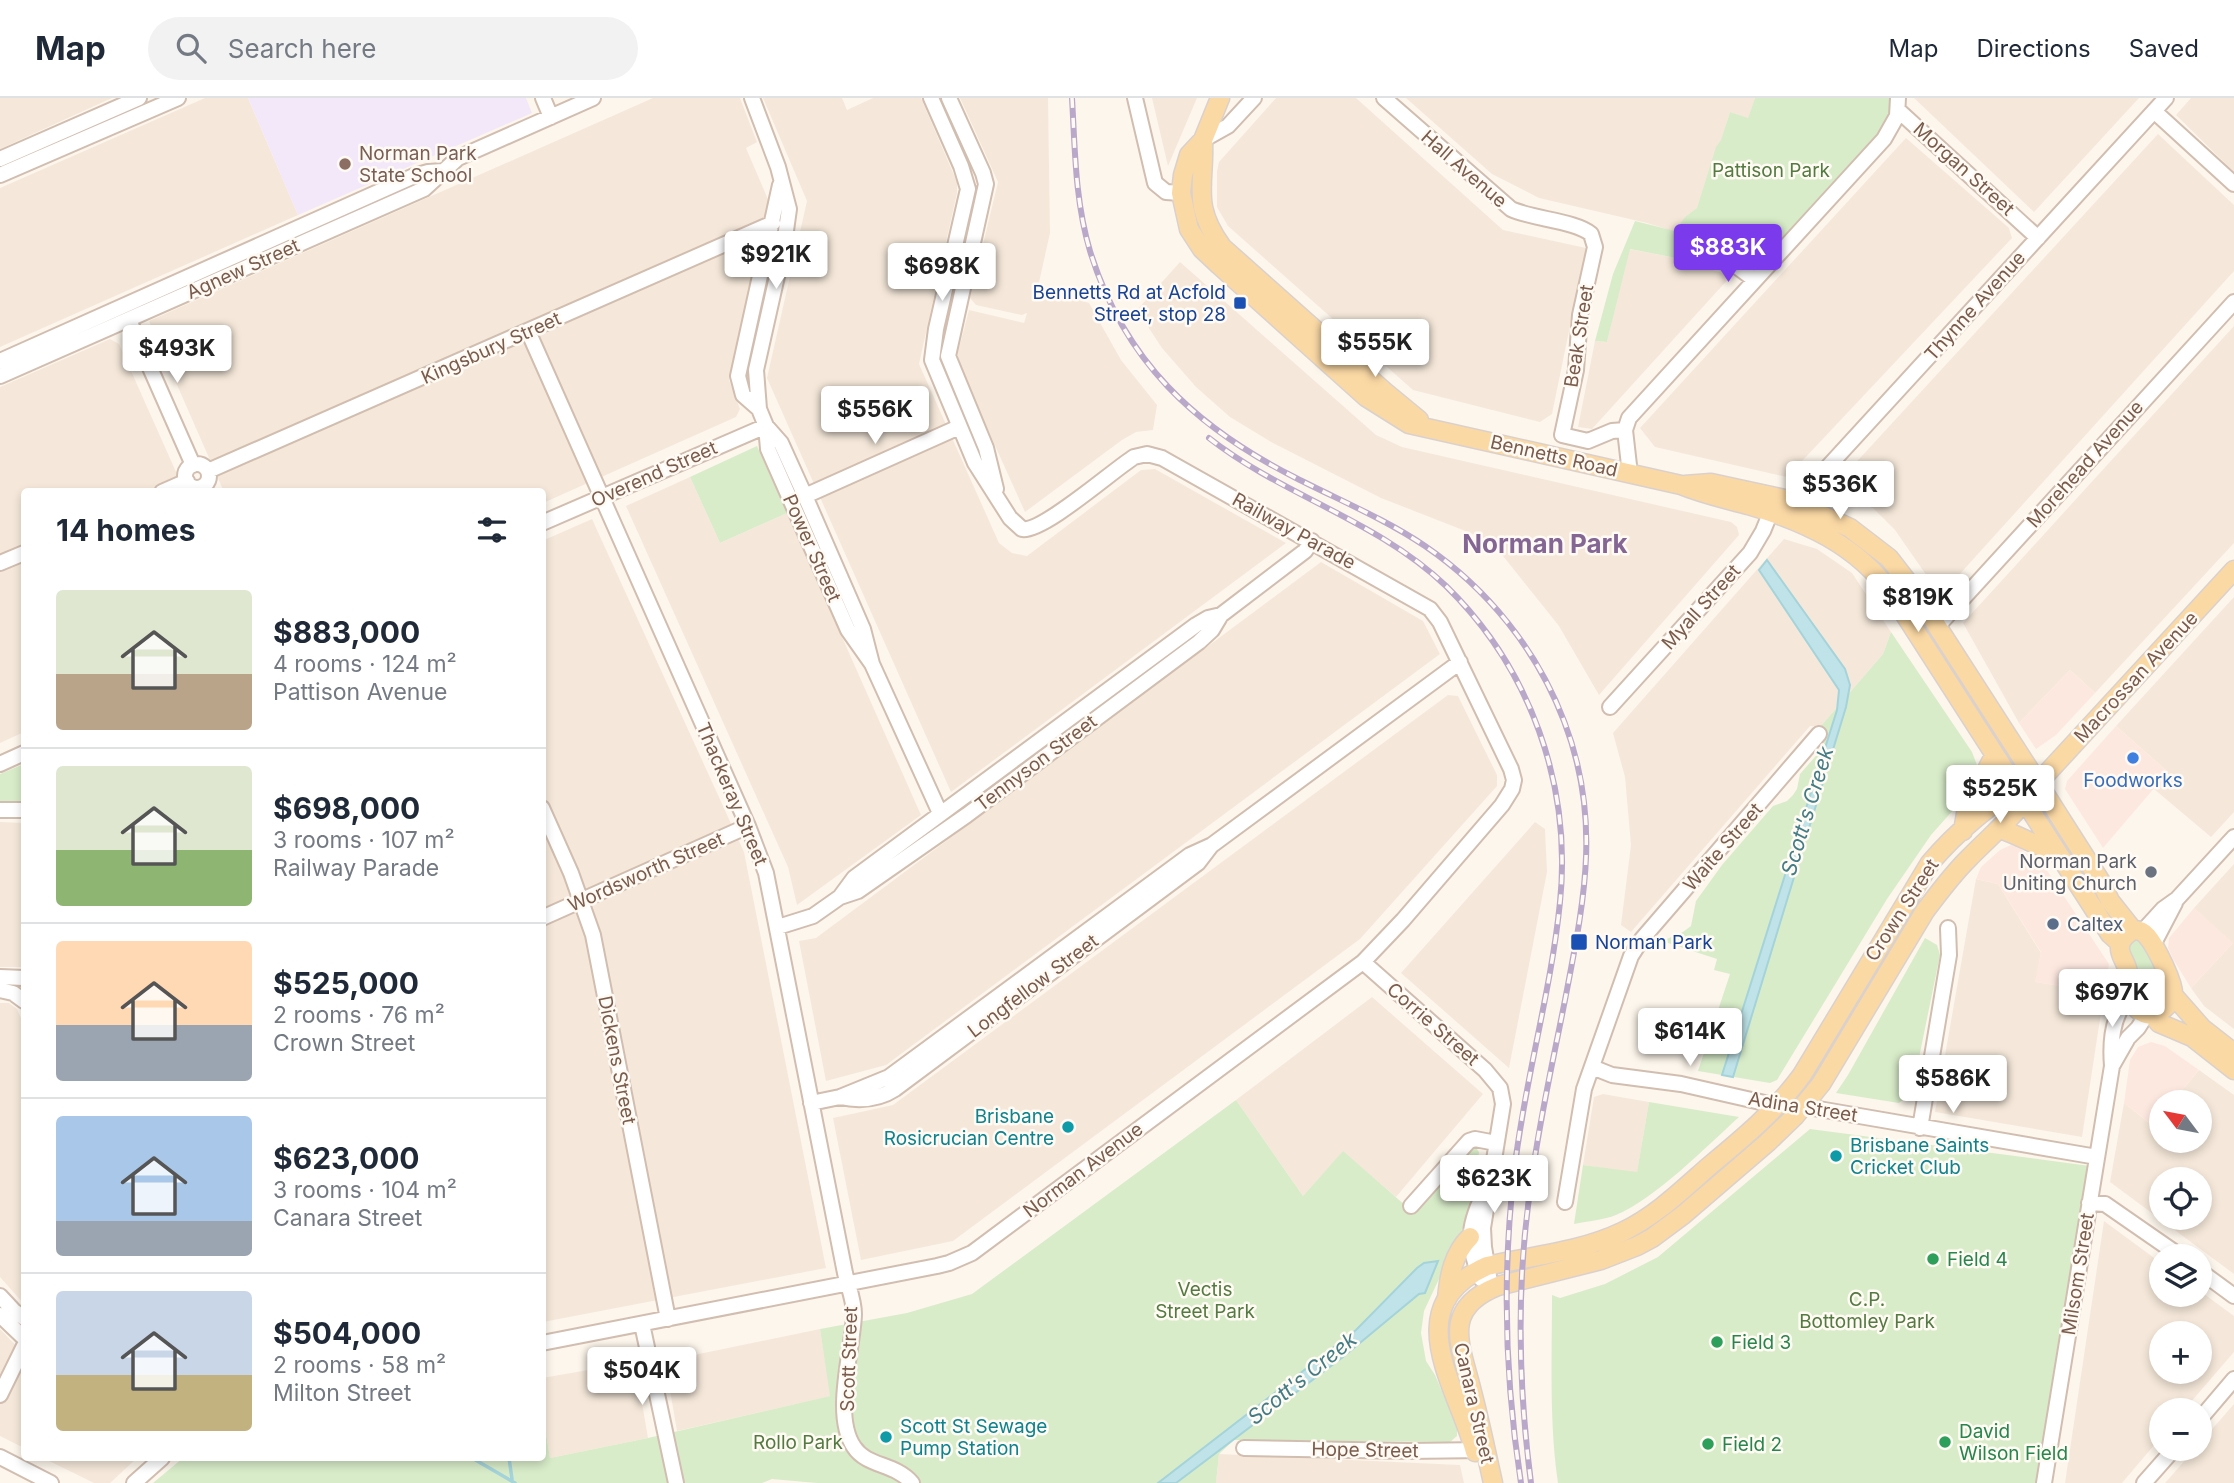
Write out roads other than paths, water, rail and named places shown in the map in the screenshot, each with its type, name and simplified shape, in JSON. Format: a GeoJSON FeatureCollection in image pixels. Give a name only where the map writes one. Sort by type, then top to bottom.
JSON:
{"type":"FeatureCollection","features":[{"type":"Feature","properties":{"kind":"main road","name":"Bennetts Road"},"geometry":{"type":"LineString","coordinates":[[1220,98],[1203,141],[1189,155],[1183,175],[1181,194],[1189,229],[1202,250],[1321,345]]}},
{"type":"Feature","properties":{"kind":"main road","name":"Bennetts Road"},"geometry":{"type":"LineString","coordinates":[[1203,141],[1204,161],[1200,192],[1205,215],[1216,238],[1380,407],[1409,424],[1681,485],[1711,483],[1850,528],[1881,550],[1896,566],[1937,626],[2101,882],[2110,901],[2137,938]]}},
{"type":"Feature","properties":{"kind":"main road","name":"Bennetts Road"},"geometry":{"type":"LineString","coordinates":[[1798,513],[1868,565],[1882,580],[2110,934],[2137,938]]}},
{"type":"Feature","properties":{"kind":"main road","name":"Macrossan Avenue"},"geometry":{"type":"LineString","coordinates":[[2038,783],[2234,570]]}},
{"type":"Feature","properties":{"kind":"main road"},"geometry":{"type":"LineString","coordinates":[[1963,831],[1967,808],[1994,756]]}},
{"type":"Feature","properties":{"kind":"main road","name":"Crown Street"},"geometry":{"type":"LineString","coordinates":[[1482,1268],[1599,1241],[1635,1225],[1669,1202],[1753,1130],[1778,1105],[1814,1056],[1938,854],[1963,831],[2038,783]]}},
{"type":"Feature","properties":{"kind":"main road","name":"Crown Street"},"geometry":{"type":"LineString","coordinates":[[1488,1290],[1613,1256],[1653,1238],[1768,1142],[1804,1106],[1829,1071],[1925,911],[1966,860],[2000,829],[2021,796]]}},
{"type":"Feature","properties":{"kind":"main road"},"geometry":{"type":"LineString","coordinates":[[2000,829],[2019,836],[2036,847],[2057,852]]}},
{"type":"Feature","properties":{"kind":"main road"},"geometry":{"type":"LineString","coordinates":[[2150,1015],[2166,1007],[2173,995],[2173,986],[2137,938],[2121,952],[2128,972],[2130,997],[2138,1009],[2159,1023],[2192,1037],[2234,1070]]}},
{"type":"Feature","properties":{"kind":"main road"},"geometry":{"type":"LineString","coordinates":[[2173,995],[2211,1036],[2234,1053]]}},
{"type":"Feature","properties":{"kind":"main road","name":"Canara Street"},"geometry":{"type":"LineString","coordinates":[[1470,1237],[1449,1272],[1447,1299],[1439,1322],[1439,1350],[1493,1483]]}},
{"type":"Feature","properties":{"kind":"main road"},"geometry":{"type":"LineString","coordinates":[[1447,1299],[1462,1281],[1482,1268]]}},
{"type":"Feature","properties":{"kind":"main road","name":"Canara Street"},"geometry":{"type":"LineString","coordinates":[[1480,1483],[1480,1450],[1471,1388],[1458,1334],[1465,1311],[1475,1298],[1488,1290]]}},
{"type":"Feature","properties":{"kind":"street"},"geometry":{"type":"LineString","coordinates":[[0,159],[139,98]]}},
{"type":"Feature","properties":{"kind":"street"},"geometry":{"type":"LineString","coordinates":[[0,175],[155,103],[178,98]]}},
{"type":"Feature","properties":{"kind":"street"},"geometry":{"type":"LineString","coordinates":[[543,98],[551,117]]}},
{"type":"Feature","properties":{"kind":"street","name":"Agnew Street"},"geometry":{"type":"LineString","coordinates":[[0,376],[427,187],[465,155],[593,98]]}},
{"type":"Feature","properties":{"kind":"street","name":"Power Street"},"geometry":{"type":"LineString","coordinates":[[752,98],[781,177],[789,216],[756,367],[758,409],[766,426],[781,443],[805,496],[863,629],[872,664],[940,813]]}},
{"type":"Feature","properties":{"kind":"street","name":"Railway Parade"},"geometry":{"type":"LineString","coordinates":[[931,98],[968,186],[932,351],[933,365],[975,463],[1014,524],[1021,529],[1030,529],[1051,518],[1131,459],[1143,454],[1151,454],[1171,463],[1430,609],[1440,622],[1511,769],[1514,780],[1512,789]]}},
{"type":"Feature","properties":{"kind":"street","name":"Railway Parade"},"geometry":{"type":"LineString","coordinates":[[949,98],[983,173],[986,190],[948,356],[986,448],[997,497]]}},
{"type":"Feature","properties":{"kind":"street"},"geometry":{"type":"LineString","coordinates":[[1135,98],[1155,183],[1163,191],[1181,194]]}},
{"type":"Feature","properties":{"kind":"street","name":"Bennetts Road"},"geometry":{"type":"LineString","coordinates":[[1203,141],[1233,120],[1254,98]]}},
{"type":"Feature","properties":{"kind":"street","name":"Hall Avenue"},"geometry":{"type":"LineString","coordinates":[[1384,98],[1511,209],[1531,217],[1582,228],[1593,236]]}},
{"type":"Feature","properties":{"kind":"street","name":"Thynne Avenue"},"geometry":{"type":"LineString","coordinates":[[1798,513],[1814,482],[2166,98]]}},
{"type":"Feature","properties":{"kind":"street"},"geometry":{"type":"LineString","coordinates":[[1630,474],[1625,430],[1633,413],[1884,139],[1892,127],[1898,105]]}},
{"type":"Feature","properties":{"kind":"street","name":"Morgan Street"},"geometry":{"type":"LineString","coordinates":[[1898,105],[2038,237]]}},
{"type":"Feature","properties":{"kind":"street"},"geometry":{"type":"LineString","coordinates":[[2154,111],[2234,184]]}},
{"type":"Feature","properties":{"kind":"street","name":"Agnew Street"},"geometry":{"type":"LineString","coordinates":[[0,361],[414,176],[443,171]]}},
{"type":"Feature","properties":{"kind":"street","name":"Power Street"},"geometry":{"type":"LineString","coordinates":[[758,409],[743,395],[738,376],[781,177]]}},
{"type":"Feature","properties":{"kind":"street","name":"Kingsbury Street"},"geometry":{"type":"LineString","coordinates":[[208,471],[773,223]]}},
{"type":"Feature","properties":{"kind":"street","name":"Beak Street"},"geometry":{"type":"LineString","coordinates":[[1562,435],[1576,370],[1580,314],[1594,247],[1593,236]]}},
{"type":"Feature","properties":{"kind":"street"},"geometry":{"type":"LineString","coordinates":[[1689,253],[1732,262],[1755,280]]}},
{"type":"Feature","properties":{"kind":"street","name":"Morehead Avenue"},"geometry":{"type":"LineString","coordinates":[[1937,626],[2234,302]]}},
{"type":"Feature","properties":{"kind":"street"},"geometry":{"type":"LineString","coordinates":[[129,320],[193,465]]}},
{"type":"Feature","properties":{"kind":"street","name":"Thackeray Street"},"geometry":{"type":"LineString","coordinates":[[528,331],[748,826],[766,873],[848,1284]]}},
{"type":"Feature","properties":{"kind":"street","name":"Power Street"},"geometry":{"type":"LineString","coordinates":[[766,426],[766,443],[773,461],[848,631],[872,664]]}},
{"type":"Feature","properties":{"kind":"street","name":"Overend Street"},"geometry":{"type":"LineString","coordinates":[[546,521],[766,426]]}},
{"type":"Feature","properties":{"kind":"street"},"geometry":{"type":"LineString","coordinates":[[805,496],[959,427]]}},
{"type":"Feature","properties":{"kind":"street","name":"Bennetts Road"},"geometry":{"type":"LineString","coordinates":[[1562,435],[1588,441],[1612,431],[1625,430]]}},
{"type":"Feature","properties":{"kind":"street"},"geometry":{"type":"LineString","coordinates":[[198,488],[187,481],[186,471],[193,465],[202,465],[208,471],[209,480],[205,488]]}},
{"type":"Feature","properties":{"kind":"street"},"geometry":{"type":"LineString","coordinates":[[171,488],[187,481]]}},
{"type":"Feature","properties":{"kind":"street","name":"Myall Street"},"geometry":{"type":"LineString","coordinates":[[1610,708],[1755,546],[1774,504]]}},
{"type":"Feature","properties":{"kind":"street","name":"Tennyson Street"},"geometry":{"type":"LineString","coordinates":[[778,927],[813,916],[840,897],[858,891],[977,808],[1195,645],[1210,632],[1221,615],[1306,551],[1312,541]]}},
{"type":"Feature","properties":{"kind":"street"},"geometry":{"type":"LineString","coordinates":[[0,564],[21,554]]}},
{"type":"Feature","properties":{"kind":"street","name":"Tennyson Street"},"geometry":{"type":"LineString","coordinates":[[840,897],[854,878],[940,813],[1196,625],[1221,615]]}},
{"type":"Feature","properties":{"kind":"street","name":"Longfellow Street"},"geometry":{"type":"LineString","coordinates":[[811,1103],[840,1097],[858,1100],[881,1096],[895,1089],[1198,863],[1212,845],[1460,662]]}},
{"type":"Feature","properties":{"kind":"street","name":"Waite Street"},"geometry":{"type":"LineString","coordinates":[[1565,1202],[1584,1089],[1631,956],[1642,939],[1672,913],[1781,786],[1819,734]]}},
{"type":"Feature","properties":{"kind":"street"},"geometry":{"type":"LineString","coordinates":[[0,764],[21,754]]}},
{"type":"Feature","properties":{"kind":"street","name":"Norman Avenue"},"geometry":{"type":"LineString","coordinates":[[546,1342],[949,1263],[972,1253],[1363,962],[1412,911],[1498,810],[1512,789]]}},
{"type":"Feature","properties":{"kind":"street"},"geometry":{"type":"LineString","coordinates":[[0,810],[21,810]]}},
{"type":"Feature","properties":{"kind":"street","name":"Dickens Street"},"geometry":{"type":"LineString","coordinates":[[546,817],[582,900],[593,935],[668,1319]]}},
{"type":"Feature","properties":{"kind":"street","name":"Wordsworth Street"},"geometry":{"type":"LineString","coordinates":[[546,916],[748,826]]}},
{"type":"Feature","properties":{"kind":"street"},"geometry":{"type":"LineString","coordinates":[[2137,938],[2234,837]]}},
{"type":"Feature","properties":{"kind":"street"},"geometry":{"type":"LineString","coordinates":[[1920,1128],[1949,955],[1948,928]]}},
{"type":"Feature","properties":{"kind":"street","name":"Corrie Street"},"geometry":{"type":"LineString","coordinates":[[1363,962],[1485,1070],[1500,1088],[1503,1104],[1496,1143]]}},
{"type":"Feature","properties":{"kind":"street"},"geometry":{"type":"LineString","coordinates":[[0,976],[21,978]]}},
{"type":"Feature","properties":{"kind":"street"},"geometry":{"type":"LineString","coordinates":[[0,990],[13,993],[21,999]]}},
{"type":"Feature","properties":{"kind":"street","name":"Milsom Street"},"geometry":{"type":"LineString","coordinates":[[2044,1483],[2112,1066],[2110,1045],[2113,1027],[2123,1004],[2130,997]]}},
{"type":"Feature","properties":{"kind":"street","name":"Milsom Street"},"geometry":{"type":"LineString","coordinates":[[2112,1066],[2128,1038],[2150,1015]]}},
{"type":"Feature","properties":{"kind":"street","name":"Adina Street"},"geometry":{"type":"LineString","coordinates":[[1592,1067],[1612,1075],[1681,1084],[1778,1105],[1804,1106],[2097,1157]]}},
{"type":"Feature","properties":{"kind":"street"},"geometry":{"type":"LineString","coordinates":[[1410,1206],[1469,1141],[1475,1139],[1496,1143],[1483,1235],[1482,1268],[1488,1290]]}},
{"type":"Feature","properties":{"kind":"street"},"geometry":{"type":"LineString","coordinates":[[1482,1268],[1471,1253],[1470,1237],[1474,1215],[1489,1185]]}},
{"type":"Feature","properties":{"kind":"street"},"geometry":{"type":"LineString","coordinates":[[2090,1203],[2105,1204],[2163,1244]]}},
{"type":"Feature","properties":{"kind":"street"},"geometry":{"type":"LineString","coordinates":[[2212,1280],[2234,1296]]}},
{"type":"Feature","properties":{"kind":"street","name":"Scott Street"},"geometry":{"type":"LineString","coordinates":[[848,1284],[854,1314],[845,1381],[848,1434],[860,1454],[901,1473],[912,1483]]}},
{"type":"Feature","properties":{"kind":"street"},"geometry":{"type":"LineString","coordinates":[[0,1296],[21,1316]]}},
{"type":"Feature","properties":{"kind":"street"},"geometry":{"type":"LineString","coordinates":[[0,1315],[21,1335]]}},
{"type":"Feature","properties":{"kind":"street"},"geometry":{"type":"LineString","coordinates":[[642,1324],[676,1483]]}},
{"type":"Feature","properties":{"kind":"street"},"geometry":{"type":"LineString","coordinates":[[0,1395],[21,1352]]}},
{"type":"Feature","properties":{"kind":"street"},"geometry":{"type":"LineString","coordinates":[[2212,1405],[2234,1379]]}},
{"type":"Feature","properties":{"kind":"street","name":"Hope Street"},"geometry":{"type":"LineString","coordinates":[[1244,1448],[1480,1450]]}},
{"type":"Feature","properties":{"kind":"street"},"geometry":{"type":"LineString","coordinates":[[0,1457],[51,1483]]}},
{"type":"Feature","properties":{"kind":"street"},"geometry":{"type":"LineString","coordinates":[[134,1483],[159,1461]]}},
{"type":"Feature","properties":{"kind":"street"},"geometry":{"type":"LineString","coordinates":[[2144,1483],[2163,1461]]}},
{"type":"Feature","properties":{"kind":"water","name":"Scott's Creek"},"geometry":{"type":"Polygon","coordinates":[[[1767,560],[1845,669],[1850,685],[1846,707],[1733,1077],[1722,1075],[1837,710],[1839,690],[1759,570],[1767,560]]]}},
{"type":"Feature","properties":{"kind":"water","name":"Scott's Creek"},"geometry":{"type":"Polygon","coordinates":[[[1438,1261],[1425,1293],[1419,1294],[1343,1357],[1176,1483],[1158,1483],[1356,1330],[1417,1268],[1424,1263],[1438,1261]]]}},
{"type":"Feature","properties":{"kind":"waterway"},"geometry":{"type":"LineString","coordinates":[[477,1461],[515,1483]]}},
{"type":"Feature","properties":{"kind":"waterway"},"geometry":{"type":"LineString","coordinates":[[509,1461],[512,1479]]}},
{"type":"Feature","properties":{"kind":"railway"},"geometry":{"type":"LineString","coordinates":[[1072,98],[1079,194],[1090,251],[1104,290],[1122,326],[1143,358],[1195,413],[1226,436],[1296,478],[1410,536],[1470,582],[1508,623],[1540,670],[1564,721],[1576,757],[1586,827],[1583,894],[1534,1161],[1523,1259],[1521,1371],[1531,1483]]}},
{"type":"Feature","properties":{"kind":"railway"},"geometry":{"type":"LineString","coordinates":[[1209,438],[1268,476],[1390,543],[1446,586],[1476,618],[1501,654],[1522,691],[1539,731],[1551,772],[1559,815],[1562,858],[1556,936],[1518,1139],[1510,1212],[1507,1328],[1511,1406],[1521,1483]]}},
{"type":"Feature","properties":{"kind":"place","name":"Norman Park State School"},"geometry":{"type":"Point","coordinates":[345,164]}},
{"type":"Feature","properties":{"kind":"place","name":"Bennetts Rd at Acfold Street, stop 28"},"geometry":{"type":"Point","coordinates":[1240,303]}},
{"type":"Feature","properties":{"kind":"place","name":"Foodworks"},"geometry":{"type":"Point","coordinates":[2133,758]}},
{"type":"Feature","properties":{"kind":"place","name":"Norman Park Uniting Church"},"geometry":{"type":"Point","coordinates":[2151,872]}},
{"type":"Feature","properties":{"kind":"place","name":"Caltex"},"geometry":{"type":"Point","coordinates":[2053,924]}},
{"type":"Feature","properties":{"kind":"place","name":"Norman Park"},"geometry":{"type":"Point","coordinates":[1579,942]}},
{"type":"Feature","properties":{"kind":"place","name":"Brisbane Rosicrucian Centre"},"geometry":{"type":"Point","coordinates":[1068,1127]}},
{"type":"Feature","properties":{"kind":"place","name":"Brisbane Saints Cricket Club"},"geometry":{"type":"Point","coordinates":[1836,1156]}},
{"type":"Feature","properties":{"kind":"place","name":"Field 4"},"geometry":{"type":"Point","coordinates":[1933,1259]}},
{"type":"Feature","properties":{"kind":"place","name":"Field 3"},"geometry":{"type":"Point","coordinates":[1717,1342]}},
{"type":"Feature","properties":{"kind":"place","name":"Scott St Sewage Pump Station"},"geometry":{"type":"Point","coordinates":[886,1437]}},
{"type":"Feature","properties":{"kind":"place","name":"David Wilson Field"},"geometry":{"type":"Point","coordinates":[1945,1442]}},
{"type":"Feature","properties":{"kind":"place","name":"Field 2"},"geometry":{"type":"Point","coordinates":[1708,1444]}},
{"type":"Feature","properties":{"kind":"district","name":"Norman Park"},"geometry":{"type":"Point","coordinates":[1545,543]}},
{"type":"Feature","properties":{"kind":"park label","name":"Pattison Park"},"geometry":{"type":"Point","coordinates":[1771,170]}},
{"type":"Feature","properties":{"kind":"park label","name":"Vectis Street Park"},"geometry":{"type":"Point","coordinates":[1205,1300]}},
{"type":"Feature","properties":{"kind":"park label","name":"C.P. Bottomley Park"},"geometry":{"type":"Point","coordinates":[1867,1310]}},
{"type":"Feature","properties":{"kind":"park label","name":"Rollo Park"},"geometry":{"type":"Point","coordinates":[798,1442]}}]}
